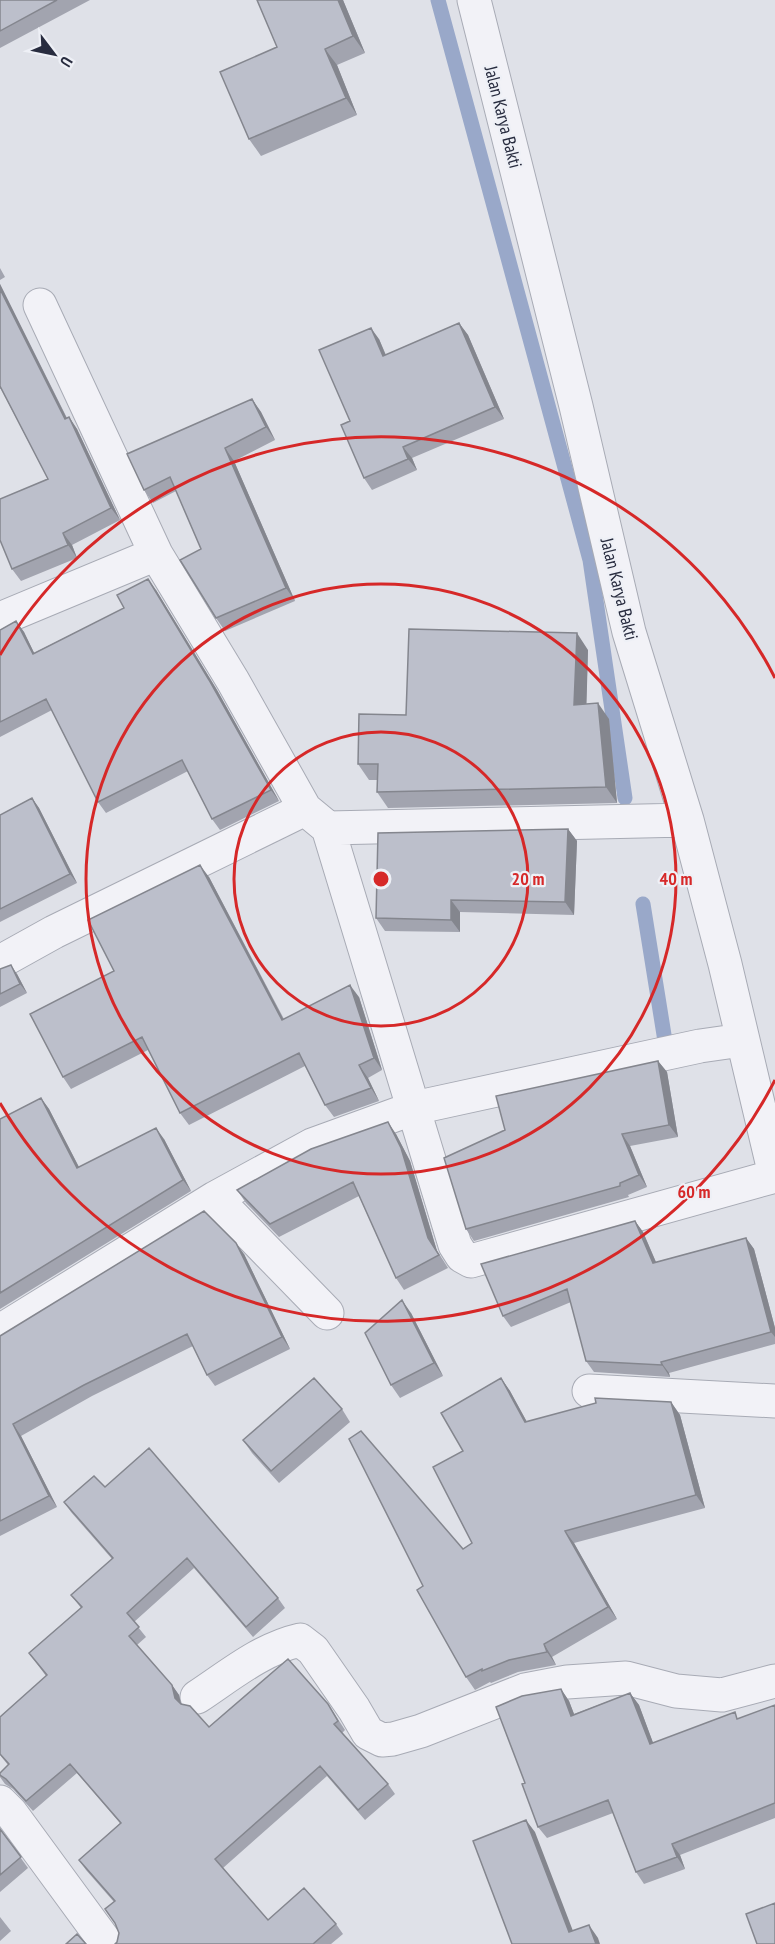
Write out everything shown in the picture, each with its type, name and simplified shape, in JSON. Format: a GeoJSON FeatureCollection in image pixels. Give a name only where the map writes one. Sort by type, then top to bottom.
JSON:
{"type":"FeatureCollection","features":[{"type":"Feature","properties":{"kind":"street","name":"Jalan Karya Bakti"},"geometry":{"type":"LineString","coordinates":[[474,0],[576,406],[629,632],[687,820],[725,964],[775,1175]]}},
{"type":"Feature","properties":{"kind":"street"},"geometry":{"type":"LineString","coordinates":[[40,305],[156,554],[316,818],[414,1108],[455,1245],[462,1256],[471,1261],[775,1175]]}},
{"type":"Feature","properties":{"kind":"street"},"geometry":{"type":"LineString","coordinates":[[0,619],[156,554]]}},
{"type":"Feature","properties":{"kind":"street"},"geometry":{"type":"LineString","coordinates":[[0,962],[54,932],[316,818],[687,820]]}},
{"type":"Feature","properties":{"kind":"street"},"geometry":{"type":"LineString","coordinates":[[0,1331],[215,1198],[312,1145],[414,1108],[700,1046],[742,1040]]}},
{"type":"Feature","properties":{"kind":"street"},"geometry":{"type":"LineString","coordinates":[[215,1198],[327,1313]]}},
{"type":"Feature","properties":{"kind":"street"},"geometry":{"type":"LineString","coordinates":[[589,1391],[775,1401]]}},
{"type":"Feature","properties":{"kind":"street"},"geometry":{"type":"LineString","coordinates":[[197,1697],[264,1653],[286,1643],[300,1640],[313,1650],[354,1708],[368,1733],[382,1740],[421,1731],[525,1690],[567,1682],[626,1678],[676,1691],[722,1695],[775,1681]]}},
{"type":"Feature","properties":{"kind":"street"},"geometry":{"type":"LineString","coordinates":[[0,1802],[11,1813],[107,1944]]}},
{"type":"Feature","properties":{"kind":"building"},"geometry":{"type":"Polygon","coordinates":[[[0,0],[57,0],[0,31],[0,0]]]}},
{"type":"Feature","properties":{"kind":"building"},"geometry":{"type":"Polygon","coordinates":[[[257,0],[338,0],[353,36],[325,49],[346,98],[249,139],[220,72],[277,47],[257,0]]]}},
{"type":"Feature","properties":{"kind":"building"},"geometry":{"type":"Polygon","coordinates":[[[0,289],[65,419],[69,417],[111,508],[63,533],[68,545],[12,569],[0,540],[0,499],[48,479],[0,386],[0,289]]]}},
{"type":"Feature","properties":{"kind":"building"},"geometry":{"type":"Polygon","coordinates":[[[459,323],[495,407],[403,447],[408,459],[364,478],[341,425],[350,421],[319,350],[371,328],[383,356],[459,323]]]}},
{"type":"Feature","properties":{"kind":"building"},"geometry":{"type":"Polygon","coordinates":[[[252,399],[266,427],[225,448],[286,588],[216,618],[180,560],[201,549],[170,477],[144,490],[127,454],[252,399]]]}},
{"type":"Feature","properties":{"kind":"building"},"geometry":{"type":"Polygon","coordinates":[[[148,579],[209,680],[271,790],[212,819],[182,760],[98,802],[46,699],[0,722],[0,630],[16,621],[33,654],[124,608],[117,595],[148,579]]]}},
{"type":"Feature","properties":{"kind":"building"},"geometry":{"type":"Polygon","coordinates":[[[409,629],[577,633],[574,705],[598,703],[606,787],[377,792],[378,764],[358,764],[359,714],[406,715],[409,629]]]}},
{"type":"Feature","properties":{"kind":"building"},"geometry":{"type":"Polygon","coordinates":[[[32,798],[70,874],[0,909],[0,815],[32,798]]]}},
{"type":"Feature","properties":{"kind":"building"},"geometry":{"type":"Polygon","coordinates":[[[568,829],[565,902],[451,900],[451,920],[376,918],[378,833],[568,829]]]}},
{"type":"Feature","properties":{"kind":"building"},"geometry":{"type":"Polygon","coordinates":[[[200,865],[282,1020],[350,985],[374,1058],[359,1065],[371,1088],[325,1105],[299,1053],[180,1113],[142,1037],[63,1077],[30,1014],[114,971],[88,920],[200,865]]]}},
{"type":"Feature","properties":{"kind":"building"},"geometry":{"type":"Polygon","coordinates":[[[11,965],[20,984],[0,994],[0,969],[11,965]]]}},
{"type":"Feature","properties":{"kind":"building"},"geometry":{"type":"Polygon","coordinates":[[[658,1061],[669,1125],[622,1134],[639,1175],[620,1183],[620,1186],[466,1229],[444,1158],[505,1130],[496,1096],[658,1061]]]}},
{"type":"Feature","properties":{"kind":"building"},"geometry":{"type":"Polygon","coordinates":[[[41,1098],[77,1168],[156,1128],[183,1180],[0,1293],[0,1119],[41,1098]]]}},
{"type":"Feature","properties":{"kind":"building"},"geometry":{"type":"Polygon","coordinates":[[[388,1122],[401,1148],[428,1238],[439,1255],[396,1278],[353,1182],[270,1224],[237,1190],[311,1149],[388,1122]]]}},
{"type":"Feature","properties":{"kind":"building"},"geometry":{"type":"Polygon","coordinates":[[[204,1211],[236,1243],[282,1337],[207,1375],[187,1334],[84,1385],[13,1424],[49,1496],[0,1521],[0,1336],[204,1211]]]}},
{"type":"Feature","properties":{"kind":"building"},"geometry":{"type":"Polygon","coordinates":[[[635,1221],[653,1263],[746,1238],[771,1332],[661,1362],[662,1365],[586,1361],[567,1289],[503,1316],[481,1264],[635,1221]]]}},
{"type":"Feature","properties":{"kind":"building"},"geometry":{"type":"Polygon","coordinates":[[[402,1300],[434,1363],[391,1385],[365,1333],[402,1300]]]}},
{"type":"Feature","properties":{"kind":"building"},"geometry":{"type":"Polygon","coordinates":[[[314,1378],[342,1409],[271,1471],[243,1440],[314,1378]]]}},
{"type":"Feature","properties":{"kind":"building"},"geometry":{"type":"Polygon","coordinates":[[[501,1378],[525,1422],[596,1403],[595,1398],[671,1402],[696,1495],[565,1531],[608,1607],[544,1644],[547,1652],[509,1660],[466,1677],[417,1590],[423,1586],[349,1439],[361,1431],[463,1549],[472,1543],[433,1467],[463,1451],[441,1413],[501,1378]]]}},
{"type":"Feature","properties":{"kind":"building"},"geometry":{"type":"Polygon","coordinates":[[[149,1448],[278,1598],[246,1627],[187,1558],[127,1613],[139,1627],[129,1636],[172,1685],[175,1698],[181,1704],[190,1706],[209,1727],[288,1659],[328,1704],[338,1721],[334,1724],[388,1784],[358,1810],[320,1766],[215,1859],[268,1920],[304,1888],[336,1924],[313,1944],[115,1944],[119,1933],[105,1909],[115,1901],[79,1860],[121,1823],[70,1764],[26,1801],[0,1775],[9,1764],[0,1754],[0,1717],[47,1675],[29,1653],[82,1607],[71,1595],[113,1558],[64,1502],[94,1476],[105,1487],[149,1448]]]}},
{"type":"Feature","properties":{"kind":"building"},"geometry":{"type":"Polygon","coordinates":[[[561,1689],[571,1716],[630,1693],[650,1744],[735,1712],[737,1719],[775,1705],[775,1803],[672,1844],[677,1857],[636,1872],[608,1800],[538,1827],[522,1784],[525,1783],[496,1707],[522,1696],[561,1689]]]}},
{"type":"Feature","properties":{"kind":"building"},"geometry":{"type":"Polygon","coordinates":[[[526,1820],[569,1932],[589,1925],[596,1944],[512,1944],[473,1841],[526,1820]]]}},
{"type":"Feature","properties":{"kind":"building"},"geometry":{"type":"Polygon","coordinates":[[[0,1829],[21,1857],[0,1875],[0,1829]]]}},
{"type":"Feature","properties":{"kind":"building"},"geometry":{"type":"Polygon","coordinates":[[[775,1903],[775,1944],[757,1944],[746,1914],[775,1903]]]}},
{"type":"Feature","properties":{"kind":"building"},"geometry":{"type":"Polygon","coordinates":[[[77,1934],[86,1944],[66,1944],[77,1934]]]}},
{"type":"Feature","properties":{"kind":"waterway"},"geometry":{"type":"LineString","coordinates":[[438,0],[590,560],[625,798]]}},
{"type":"Feature","properties":{"kind":"waterway"},"geometry":{"type":"LineString","coordinates":[[643,904],[665,1041]]}}]}
